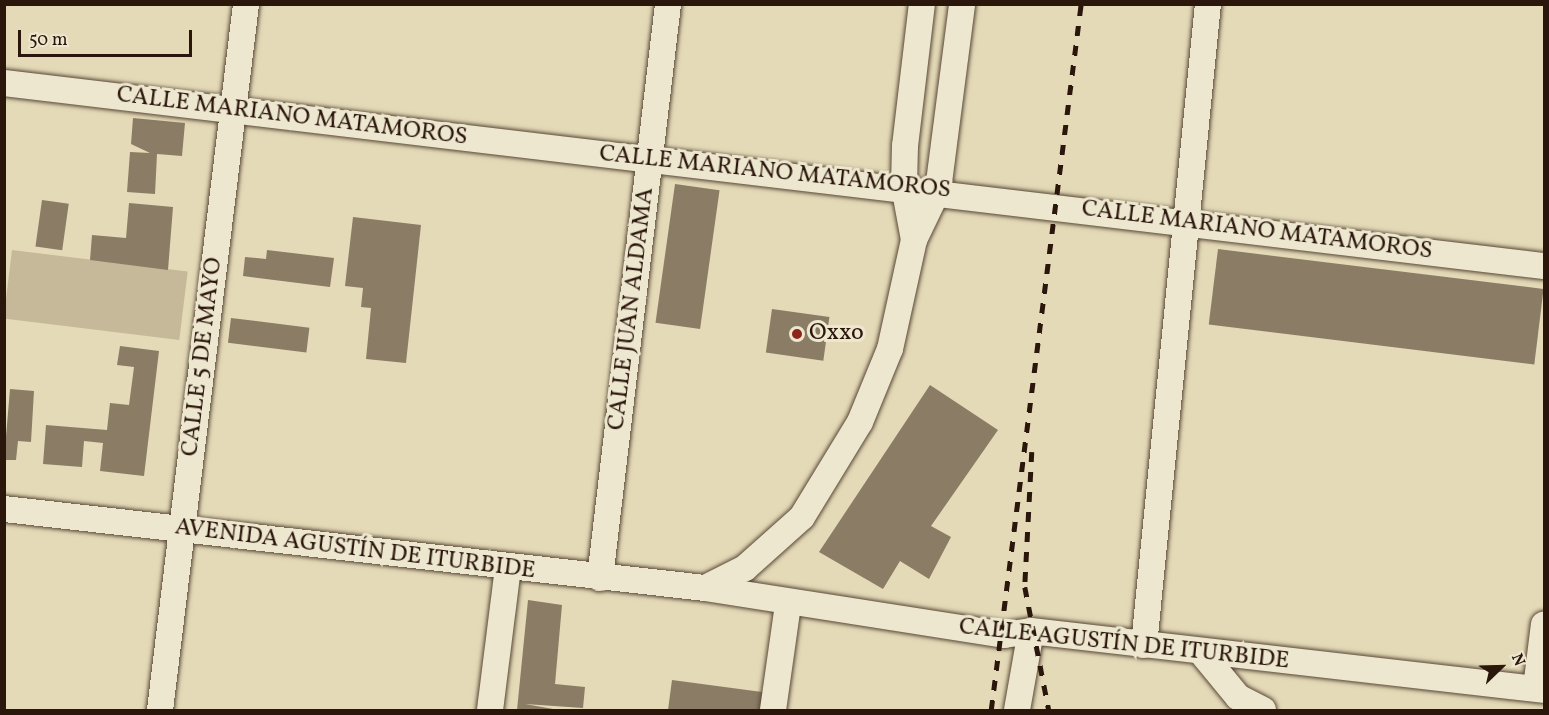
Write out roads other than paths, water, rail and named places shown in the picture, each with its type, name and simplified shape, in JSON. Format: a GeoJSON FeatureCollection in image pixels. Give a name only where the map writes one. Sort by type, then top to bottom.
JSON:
{"type":"FeatureCollection","features":[{"type":"Feature","properties":{"kind":"street","name":"CALLE 5 DE MAYO"},"geometry":{"type":"LineString","coordinates":[[160,711],[246,4]]}},
{"type":"Feature","properties":{"kind":"street","name":"CALLE JUAN ALDAMA"},"geometry":{"type":"LineString","coordinates":[[600,578],[668,4]]}},
{"type":"Feature","properties":{"kind":"street"},"geometry":{"type":"LineString","coordinates":[[914,240],[904,186],[922,4]]}},
{"type":"Feature","properties":{"kind":"street"},"geometry":{"type":"LineString","coordinates":[[705,588],[776,544],[828,481],[860,422],[890,349],[914,240],[938,190],[962,4]]}},
{"type":"Feature","properties":{"kind":"street"},"geometry":{"type":"LineString","coordinates":[[1144,645],[1184,221],[1209,4]]}},
{"type":"Feature","properties":{"kind":"street","name":"CALLE MARIANO MATAMOROS"},"geometry":{"type":"LineString","coordinates":[[4,83],[650,160],[938,190],[1545,266]]}},
{"type":"Feature","properties":{"kind":"street","name":"AVENIDA AGUSTÍN DE ITURBIDE"},"geometry":{"type":"LineString","coordinates":[[4,508],[508,568],[705,588]]}},
{"type":"Feature","properties":{"kind":"street"},"geometry":{"type":"LineString","coordinates":[[490,711],[508,568]]}},
{"type":"Feature","properties":{"kind":"street","name":"CALLE AGUSTÍN DE ITURBIDE"},"geometry":{"type":"LineString","coordinates":[[705,588],[788,604],[1004,635],[1031,631],[1540,689]]}},
{"type":"Feature","properties":{"kind":"street"},"geometry":{"type":"LineString","coordinates":[[773,711],[788,604]]}},
{"type":"Feature","properties":{"kind":"street"},"geometry":{"type":"LineString","coordinates":[[1540,689],[1545,624]]}},
{"type":"Feature","properties":{"kind":"street"},"geometry":{"type":"LineString","coordinates":[[1018,709],[1031,631]]}},
{"type":"Feature","properties":{"kind":"street"},"geometry":{"type":"LineString","coordinates":[[1201,652],[1238,697],[1263,711]]}},
{"type":"Feature","properties":{"kind":"railway"},"geometry":{"type":"LineString","coordinates":[[991,710],[1081,4]]}},
{"type":"Feature","properties":{"kind":"railway"},"geometry":{"type":"LineString","coordinates":[[1032,452],[1025,587],[1049,710]]}},
{"type":"Feature","properties":{"kind":"place","name":"Oxxo"},"geometry":{"type":"Point","coordinates":[797,334]}}]}
